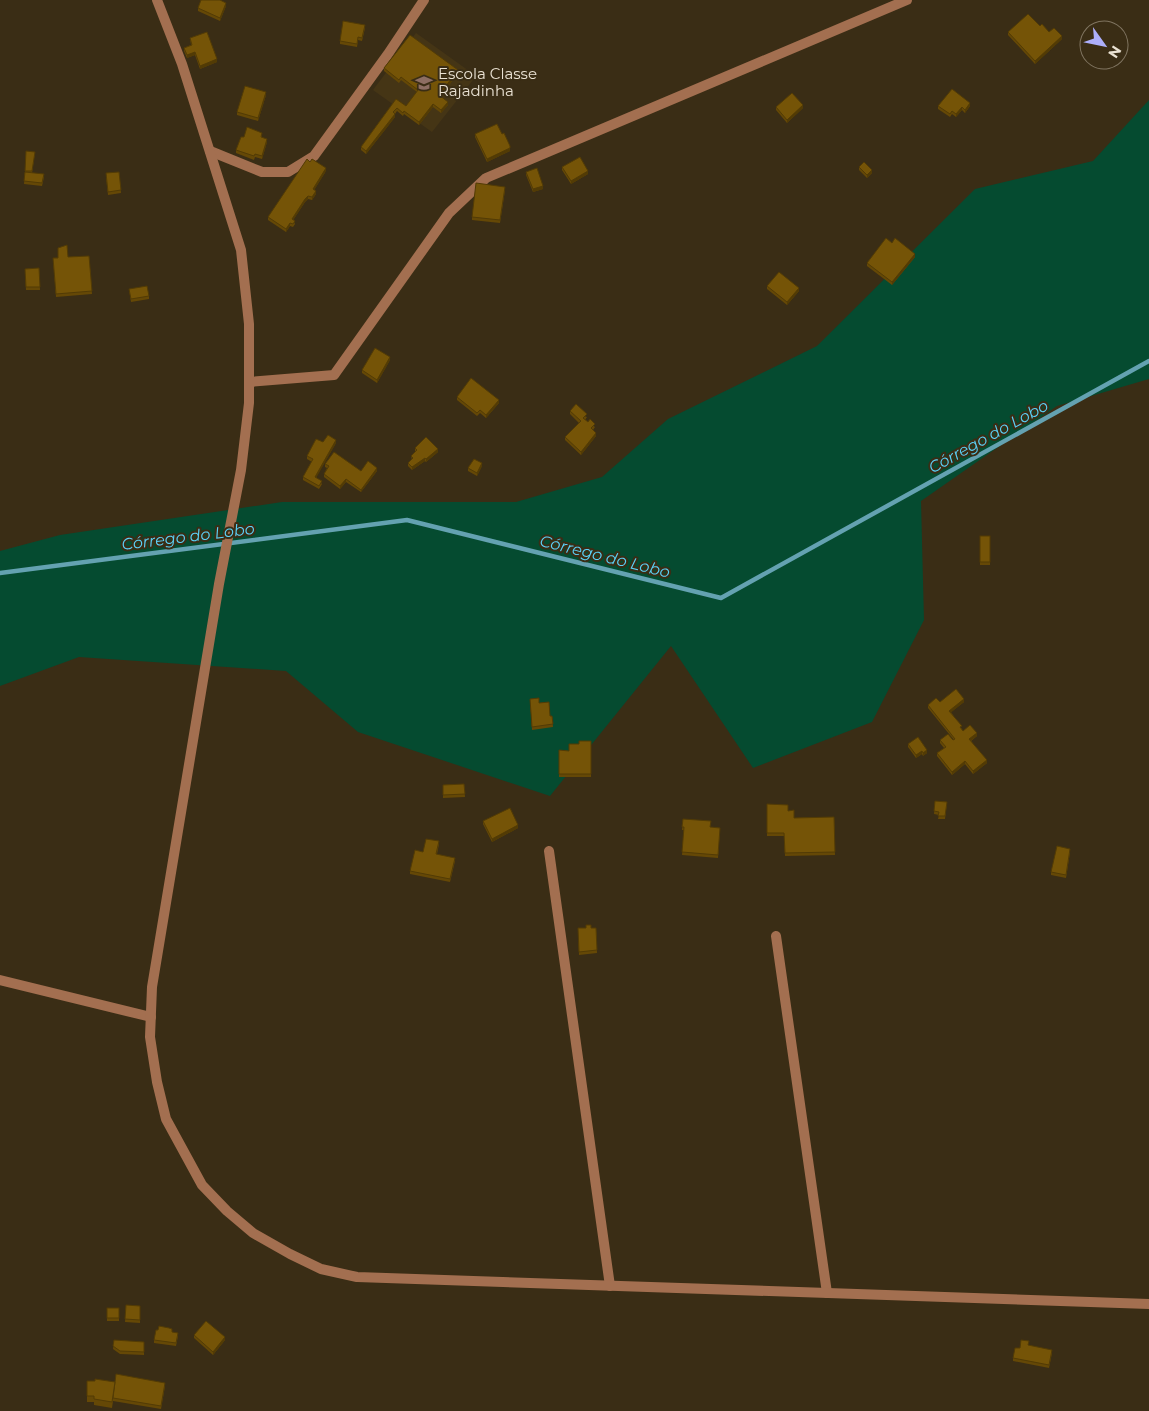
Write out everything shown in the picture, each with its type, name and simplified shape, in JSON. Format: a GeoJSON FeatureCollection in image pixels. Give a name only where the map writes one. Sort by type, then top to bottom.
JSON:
{"type":"FeatureCollection","features":[{"type":"Feature","properties":{"kind":"street"},"geometry":{"type":"LineString","coordinates":[[157,0],[182,64],[241,250],[249,324],[249,403],[242,470],[219,584],[152,987],[150,1037],[166,1119],[202,1185],[227,1211],[253,1233],[290,1254],[321,1268],[357,1277],[1149,1304]]}},
{"type":"Feature","properties":{"kind":"street"},"geometry":{"type":"LineString","coordinates":[[210,151],[262,172],[288,172],[314,156],[388,54],[424,0]]}},
{"type":"Feature","properties":{"kind":"street"},"geometry":{"type":"LineString","coordinates":[[249,382],[334,375],[449,213],[486,178],[907,0]]}},
{"type":"Feature","properties":{"kind":"street"},"geometry":{"type":"LineString","coordinates":[[549,851],[610,1286]]}},
{"type":"Feature","properties":{"kind":"street"},"geometry":{"type":"LineString","coordinates":[[776,936],[827,1293]]}},
{"type":"Feature","properties":{"kind":"street"},"geometry":{"type":"LineString","coordinates":[[0,980],[151,1017]]}},
{"type":"Feature","properties":{"kind":"shaded area","name":"Escola Classe Rajadinha"},"geometry":{"type":"Polygon","coordinates":[[[416,33],[476,76],[432,132],[373,90],[416,33]]]}},
{"type":"Feature","properties":{"kind":"green space"},"geometry":{"type":"Polygon","coordinates":[[[1149,100],[1149,379],[1057,406],[921,501],[924,620],[872,722],[753,768],[671,646],[550,796],[358,732],[286,671],[79,657],[0,686],[0,551],[60,535],[282,502],[516,502],[602,477],[668,419],[817,346],[975,189],[1093,161],[1149,100]]]}},
{"type":"Feature","properties":{"kind":"building"},"geometry":{"type":"Polygon","coordinates":[[[201,0],[220,0],[226,3],[220,18],[198,8],[201,0]]]}},
{"type":"Feature","properties":{"kind":"building"},"geometry":{"type":"Polygon","coordinates":[[[1028,14],[1040,26],[1042,24],[1049,32],[1054,28],[1062,36],[1035,61],[1008,32],[1028,14]]]}},
{"type":"Feature","properties":{"kind":"building"},"geometry":{"type":"Polygon","coordinates":[[[343,21],[365,25],[362,38],[358,37],[357,44],[340,41],[343,21]]]}},
{"type":"Feature","properties":{"kind":"building"},"geometry":{"type":"Polygon","coordinates":[[[207,32],[217,59],[200,66],[195,52],[187,55],[184,48],[192,45],[190,38],[207,32]]]}},
{"type":"Feature","properties":{"kind":"building"},"geometry":{"type":"Polygon","coordinates":[[[410,35],[458,70],[439,95],[448,102],[441,110],[433,104],[419,122],[397,108],[393,112],[395,114],[366,151],[361,147],[396,99],[406,106],[418,90],[401,77],[399,80],[384,68],[410,35]]]}},
{"type":"Feature","properties":{"kind":"building"},"geometry":{"type":"Polygon","coordinates":[[[245,86],[266,92],[258,118],[237,112],[245,86]]]}},
{"type":"Feature","properties":{"kind":"building"},"geometry":{"type":"Polygon","coordinates":[[[952,89],[970,103],[965,110],[962,107],[956,114],[952,111],[950,114],[938,106],[952,89]]]}},
{"type":"Feature","properties":{"kind":"building"},"geometry":{"type":"Polygon","coordinates":[[[792,93],[803,105],[787,120],[776,107],[792,93]]]}},
{"type":"Feature","properties":{"kind":"building"},"geometry":{"type":"Polygon","coordinates":[[[497,124],[502,134],[504,133],[510,148],[487,159],[475,134],[497,124]]]}},
{"type":"Feature","properties":{"kind":"building"},"geometry":{"type":"Polygon","coordinates":[[[247,127],[262,133],[261,137],[267,139],[262,156],[255,154],[254,156],[236,150],[241,137],[244,137],[247,127]]]}},
{"type":"Feature","properties":{"kind":"building"},"geometry":{"type":"Polygon","coordinates":[[[26,151],[35,152],[32,171],[25,171],[26,151]]]}},
{"type":"Feature","properties":{"kind":"building"},"geometry":{"type":"Polygon","coordinates":[[[580,157],[588,171],[571,181],[562,167],[580,157]]]}},
{"type":"Feature","properties":{"kind":"building"},"geometry":{"type":"Polygon","coordinates":[[[307,159],[310,162],[312,159],[326,168],[313,189],[316,191],[312,197],[308,196],[305,199],[292,219],[295,221],[293,224],[290,223],[286,229],[268,217],[307,159]]]}},
{"type":"Feature","properties":{"kind":"building"},"geometry":{"type":"Polygon","coordinates":[[[864,162],[872,170],[867,175],[859,167],[864,162]]]}},
{"type":"Feature","properties":{"kind":"building"},"geometry":{"type":"Polygon","coordinates":[[[537,168],[543,186],[533,189],[526,172],[537,168]]]}},
{"type":"Feature","properties":{"kind":"building"},"geometry":{"type":"Polygon","coordinates":[[[25,172],[44,174],[42,183],[24,181],[25,172]]]}},
{"type":"Feature","properties":{"kind":"building"},"geometry":{"type":"Polygon","coordinates":[[[119,172],[121,190],[108,192],[106,173],[119,172]]]}},
{"type":"Feature","properties":{"kind":"building"},"geometry":{"type":"Polygon","coordinates":[[[476,183],[505,187],[500,220],[472,217],[476,183]]]}},
{"type":"Feature","properties":{"kind":"building"},"geometry":{"type":"Polygon","coordinates":[[[886,238],[892,243],[895,238],[915,254],[892,282],[867,263],[886,238]]]}},
{"type":"Feature","properties":{"kind":"building"},"geometry":{"type":"Polygon","coordinates":[[[67,245],[68,257],[89,256],[92,291],[56,294],[53,258],[58,258],[58,248],[67,245]]]}},
{"type":"Feature","properties":{"kind":"building"},"geometry":{"type":"Polygon","coordinates":[[[39,268],[40,287],[26,287],[25,269],[39,268]]]}},
{"type":"Feature","properties":{"kind":"building"},"geometry":{"type":"Polygon","coordinates":[[[779,272],[799,288],[787,302],[767,286],[779,272]]]}},
{"type":"Feature","properties":{"kind":"building"},"geometry":{"type":"Polygon","coordinates":[[[147,286],[149,296],[131,299],[129,289],[147,286]]]}},
{"type":"Feature","properties":{"kind":"building"},"geometry":{"type":"Polygon","coordinates":[[[375,348],[390,357],[377,380],[362,370],[375,348]]]}},
{"type":"Feature","properties":{"kind":"building"},"geometry":{"type":"Polygon","coordinates":[[[471,378],[499,400],[486,415],[480,410],[477,413],[457,397],[471,378]]]}},
{"type":"Feature","properties":{"kind":"building"},"geometry":{"type":"Polygon","coordinates":[[[576,404],[587,414],[583,418],[588,422],[590,419],[595,424],[591,428],[596,433],[581,452],[565,437],[581,421],[570,411],[576,404]]]}},
{"type":"Feature","properties":{"kind":"building"},"geometry":{"type":"Polygon","coordinates":[[[328,435],[336,440],[315,477],[322,481],[319,486],[303,477],[313,459],[307,456],[316,439],[323,442],[328,435]]]}},
{"type":"Feature","properties":{"kind":"building"},"geometry":{"type":"Polygon","coordinates":[[[426,437],[438,449],[412,467],[408,463],[413,458],[411,456],[417,450],[415,448],[426,437]]]}},
{"type":"Feature","properties":{"kind":"building"},"geometry":{"type":"Polygon","coordinates":[[[334,452],[361,471],[368,461],[377,468],[361,490],[346,479],[340,486],[324,474],[329,466],[325,464],[334,452]]]}},
{"type":"Feature","properties":{"kind":"building"},"geometry":{"type":"Polygon","coordinates":[[[474,459],[482,463],[477,473],[468,468],[474,459]]]}},
{"type":"Feature","properties":{"kind":"building"},"geometry":{"type":"Polygon","coordinates":[[[980,536],[990,536],[990,562],[980,562],[980,536]]]}},
{"type":"Feature","properties":{"kind":"building"},"geometry":{"type":"Polygon","coordinates":[[[956,689],[964,699],[949,711],[962,726],[960,727],[963,731],[970,725],[977,733],[969,739],[987,760],[973,771],[965,761],[952,772],[937,753],[946,747],[940,740],[948,734],[953,740],[955,739],[928,705],[936,698],[940,702],[956,689]]]}},
{"type":"Feature","properties":{"kind":"building"},"geometry":{"type":"Polygon","coordinates":[[[539,698],[539,703],[549,702],[550,716],[552,716],[553,724],[532,727],[530,699],[539,698]]]}},
{"type":"Feature","properties":{"kind":"building"},"geometry":{"type":"Polygon","coordinates":[[[918,737],[927,750],[916,755],[908,744],[918,737]]]}},
{"type":"Feature","properties":{"kind":"building"},"geometry":{"type":"Polygon","coordinates":[[[579,741],[591,741],[591,774],[559,774],[559,750],[569,751],[569,744],[579,744],[579,741]]]}},
{"type":"Feature","properties":{"kind":"building"},"geometry":{"type":"Polygon","coordinates":[[[464,784],[465,794],[443,795],[443,785],[464,784]]]}},
{"type":"Feature","properties":{"kind":"building"},"geometry":{"type":"Polygon","coordinates":[[[935,801],[947,802],[945,816],[938,816],[939,812],[934,811],[935,801]]]}},
{"type":"Feature","properties":{"kind":"building"},"geometry":{"type":"Polygon","coordinates":[[[767,804],[788,805],[788,811],[794,810],[794,818],[834,817],[835,852],[785,853],[784,833],[767,833],[767,804]]]}},
{"type":"Feature","properties":{"kind":"building"},"geometry":{"type":"Polygon","coordinates":[[[510,808],[518,825],[492,839],[483,821],[510,808]]]}},
{"type":"Feature","properties":{"kind":"building"},"geometry":{"type":"Polygon","coordinates":[[[683,819],[711,821],[710,827],[720,828],[718,855],[682,852],[683,819]]]}},
{"type":"Feature","properties":{"kind":"building"},"geometry":{"type":"Polygon","coordinates":[[[426,839],[439,841],[436,854],[455,858],[450,879],[410,871],[415,850],[423,852],[426,839]]]}},
{"type":"Feature","properties":{"kind":"building"},"geometry":{"type":"Polygon","coordinates":[[[1057,846],[1070,849],[1066,875],[1051,872],[1057,846]]]}},
{"type":"Feature","properties":{"kind":"building"},"geometry":{"type":"Polygon","coordinates":[[[586,925],[596,928],[597,950],[579,952],[578,928],[586,928],[586,925]]]}},
{"type":"Feature","properties":{"kind":"building"},"geometry":{"type":"Polygon","coordinates":[[[126,1305],[140,1306],[140,1320],[125,1319],[126,1305]]]}},
{"type":"Feature","properties":{"kind":"building"},"geometry":{"type":"Polygon","coordinates":[[[107,1308],[119,1308],[119,1318],[107,1318],[107,1308]]]}},
{"type":"Feature","properties":{"kind":"building"},"geometry":{"type":"Polygon","coordinates":[[[206,1321],[225,1337],[213,1352],[194,1335],[206,1321]]]}},
{"type":"Feature","properties":{"kind":"building"},"geometry":{"type":"Polygon","coordinates":[[[159,1326],[172,1329],[172,1332],[178,1333],[176,1343],[154,1340],[159,1326]]]}},
{"type":"Feature","properties":{"kind":"building"},"geometry":{"type":"Polygon","coordinates":[[[114,1340],[144,1342],[144,1352],[120,1351],[113,1346],[114,1340]]]}},
{"type":"Feature","properties":{"kind":"building"},"geometry":{"type":"Polygon","coordinates":[[[1021,1340],[1029,1341],[1028,1345],[1052,1350],[1049,1365],[1013,1358],[1015,1348],[1020,1348],[1021,1340]]]}},
{"type":"Feature","properties":{"kind":"building"},"geometry":{"type":"Polygon","coordinates":[[[116,1374],[165,1383],[161,1406],[113,1398],[116,1374]]]}},
{"type":"Feature","properties":{"kind":"building"},"geometry":{"type":"Polygon","coordinates":[[[95,1379],[115,1382],[112,1402],[94,1399],[94,1396],[87,1396],[87,1381],[95,1381],[95,1379]]]}},
{"type":"Feature","properties":{"kind":"waterway","name":"Córrego do Lobo"},"geometry":{"type":"LineString","coordinates":[[0,573],[407,520],[721,598],[1149,361]]}},
{"type":"Feature","properties":{"kind":"place","name":"Escola Classe Rajadinha"},"geometry":{"type":"Point","coordinates":[424,83]}}]}
